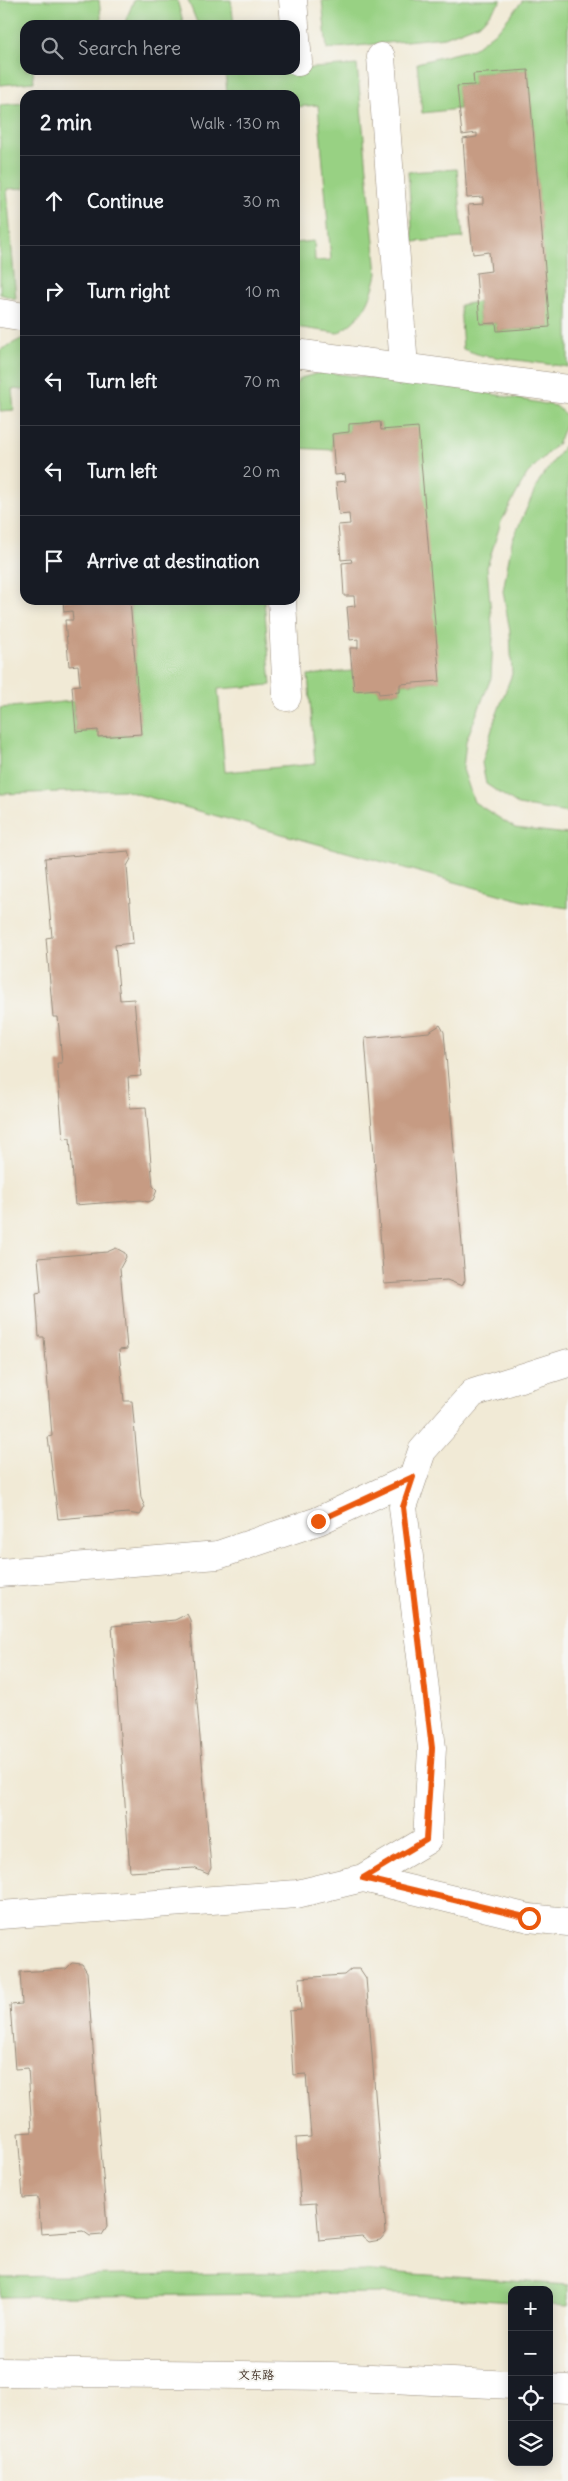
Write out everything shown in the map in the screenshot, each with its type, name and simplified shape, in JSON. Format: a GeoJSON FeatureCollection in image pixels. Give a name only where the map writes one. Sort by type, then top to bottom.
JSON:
{"type":"FeatureCollection","features":[{"type":"Feature","properties":{"kind":"street"},"geometry":{"type":"LineString","coordinates":[[294,0],[295,20]]}},
{"type":"Feature","properties":{"kind":"street"},"geometry":{"type":"LineString","coordinates":[[381,57],[404,367]]}},
{"type":"Feature","properties":{"kind":"street"},"geometry":{"type":"LineString","coordinates":[[0,313],[20,316]]}},
{"type":"Feature","properties":{"kind":"street"},"geometry":{"type":"LineString","coordinates":[[300,354],[568,389]]}},
{"type":"Feature","properties":{"kind":"street"},"geometry":{"type":"LineString","coordinates":[[282,605],[287,696]]}},
{"type":"Feature","properties":{"kind":"street"},"geometry":{"type":"LineString","coordinates":[[0,1915],[297,1894],[363,1878],[426,1840],[432,1748],[403,1507],[422,1451],[473,1393],[568,1363]]}},
{"type":"Feature","properties":{"kind":"street"},"geometry":{"type":"LineString","coordinates":[[0,1573],[218,1555],[318,1521],[413,1477]]}},
{"type":"Feature","properties":{"kind":"street"},"geometry":{"type":"LineString","coordinates":[[363,1878],[529,1918],[568,1922]]}},
{"type":"Feature","properties":{"kind":"street","name":"文东路"},"geometry":{"type":"LineString","coordinates":[[0,2372],[332,2376],[508,2386]]}},
{"type":"Feature","properties":{"kind":"street"},"geometry":{"type":"LineString","coordinates":[[553,2388],[568,2389]]}},
{"type":"Feature","properties":{"kind":"green space"},"geometry":{"type":"Polygon","coordinates":[[[0,0],[99,0],[101,20],[20,20],[20,75],[33,75],[34,82],[0,85],[0,0]]]}},
{"type":"Feature","properties":{"kind":"green space"},"geometry":{"type":"Polygon","coordinates":[[[134,0],[177,0],[183,20],[126,20],[134,0]]]}},
{"type":"Feature","properties":{"kind":"green space"},"geometry":{"type":"Polygon","coordinates":[[[188,0],[231,0],[233,20],[196,20],[188,0]]]}},
{"type":"Feature","properties":{"kind":"green space"},"geometry":{"type":"Polygon","coordinates":[[[322,0],[502,0],[481,23],[445,37],[327,49],[322,0]]]}},
{"type":"Feature","properties":{"kind":"green space"},"geometry":{"type":"Polygon","coordinates":[[[523,0],[568,0],[568,367],[480,355],[463,349],[460,305],[478,302],[480,324],[496,323],[497,331],[549,327],[528,70],[473,74],[474,85],[458,86],[459,109],[422,113],[417,63],[473,49],[500,28],[523,0]]]}},
{"type":"Feature","properties":{"kind":"green space"},"geometry":{"type":"Polygon","coordinates":[[[357,65],[377,274],[372,293],[365,308],[354,321],[338,333],[300,328],[300,242],[314,241],[315,261],[331,260],[318,105],[300,107],[300,90],[227,90],[225,75],[300,75],[300,69],[357,65]]]}},
{"type":"Feature","properties":{"kind":"green space"},"geometry":{"type":"Polygon","coordinates":[[[20,103],[20,188],[7,189],[16,299],[0,294],[0,105],[20,103]]]}},
{"type":"Feature","properties":{"kind":"green space"},"geometry":{"type":"Polygon","coordinates":[[[457,169],[463,238],[413,242],[408,172],[457,169]]]}},
{"type":"Feature","properties":{"kind":"green space"},"geometry":{"type":"Polygon","coordinates":[[[20,340],[20,390],[12,389],[14,410],[0,411],[0,350],[20,340]]]}},
{"type":"Feature","properties":{"kind":"green space"},"geometry":{"type":"Polygon","coordinates":[[[322,372],[466,389],[556,406],[568,417],[558,443],[527,474],[501,522],[487,567],[493,638],[491,678],[466,741],[463,769],[474,802],[515,828],[568,834],[568,908],[527,902],[123,790],[0,794],[0,708],[73,701],[76,732],[98,730],[99,737],[141,734],[130,605],[264,605],[271,685],[218,689],[225,772],[315,764],[308,675],[352,671],[378,689],[379,694],[400,692],[400,684],[439,681],[380,422],[349,424],[349,432],[332,434],[333,450],[300,448],[301,378],[322,372]]]}},
{"type":"Feature","properties":{"kind":"green space"},"geometry":{"type":"Polygon","coordinates":[[[568,441],[568,813],[518,805],[486,784],[482,763],[495,719],[512,674],[510,632],[503,591],[512,541],[539,481],[568,441]]]}},
{"type":"Feature","properties":{"kind":"green space"},"geometry":{"type":"Polygon","coordinates":[[[372,2271],[568,2285],[568,2306],[553,2305],[553,2286],[508,2286],[508,2302],[378,2293],[0,2297],[0,2277],[372,2271]]]}},
{"type":"Feature","properties":{"kind":"building"},"geometry":{"type":"Polygon","coordinates":[[[528,70],[550,327],[497,331],[496,323],[480,324],[476,273],[491,271],[489,252],[473,254],[468,205],[483,204],[483,197],[467,198],[463,139],[477,137],[477,133],[462,135],[457,86],[474,85],[473,74],[528,70]]]}},
{"type":"Feature","properties":{"kind":"building"},"geometry":{"type":"Polygon","coordinates":[[[380,422],[381,430],[418,427],[440,681],[400,684],[400,692],[379,694],[378,689],[354,691],[350,648],[358,648],[358,639],[350,640],[347,607],[355,606],[354,596],[344,596],[342,563],[352,562],[351,559],[341,560],[338,525],[350,524],[349,514],[339,515],[336,482],[346,481],[345,474],[335,475],[332,434],[349,432],[349,424],[380,422]]]}},
{"type":"Feature","properties":{"kind":"building"},"geometry":{"type":"Polygon","coordinates":[[[63,605],[130,605],[141,734],[98,737],[98,730],[76,732],[72,686],[80,685],[78,665],[69,666],[65,620],[73,620],[72,611],[64,612],[63,605]]]}},
{"type":"Feature","properties":{"kind":"building"},"geometry":{"type":"Polygon","coordinates":[[[129,851],[131,859],[127,866],[133,943],[115,945],[120,1000],[134,999],[141,1076],[128,1077],[130,1108],[146,1107],[153,1186],[157,1190],[153,1200],[148,1202],[141,1200],[75,1205],[70,1138],[63,1139],[57,1063],[62,1063],[58,1017],[53,1017],[46,938],[52,937],[45,858],[129,851]]]}},
{"type":"Feature","properties":{"kind":"building"},"geometry":{"type":"Polygon","coordinates":[[[440,1025],[444,1032],[465,1280],[462,1286],[447,1280],[384,1284],[365,1038],[429,1032],[440,1025]]]}},
{"type":"Feature","properties":{"kind":"building"},"geometry":{"type":"Polygon","coordinates":[[[116,1248],[125,1253],[126,1257],[120,1268],[127,1349],[119,1350],[124,1401],[132,1401],[141,1498],[145,1507],[140,1515],[128,1513],[58,1519],[48,1437],[52,1436],[44,1337],[39,1337],[36,1293],[41,1292],[38,1258],[107,1252],[116,1248]]]}},
{"type":"Feature","properties":{"kind":"building"},"geometry":{"type":"Polygon","coordinates":[[[187,1614],[190,1620],[211,1868],[208,1874],[194,1868],[130,1872],[112,1626],[175,1620],[187,1614]]]}},
{"type":"Feature","properties":{"kind":"building"},"geometry":{"type":"Polygon","coordinates":[[[72,1963],[82,1964],[87,1972],[107,2227],[102,2235],[90,2236],[83,2231],[41,2234],[38,2197],[23,2198],[18,2133],[32,2132],[28,2068],[15,2069],[10,2005],[22,2004],[20,1972],[66,1969],[72,1963]]]}},
{"type":"Feature","properties":{"kind":"building"},"geometry":{"type":"Polygon","coordinates":[[[351,1969],[360,1969],[366,1978],[386,2233],[380,2240],[369,2242],[362,2236],[319,2240],[316,2203],[301,2204],[296,2138],[311,2137],[306,2074],[293,2075],[289,2011],[301,2010],[299,1978],[344,1975],[351,1969]]]}},
{"type":"Feature","properties":{"kind":"route"},"geometry":{"type":"LineString","coordinates":[[318,1521],[413,1477],[403,1507],[432,1748],[426,1840],[363,1878],[529,1918]]}}]}
